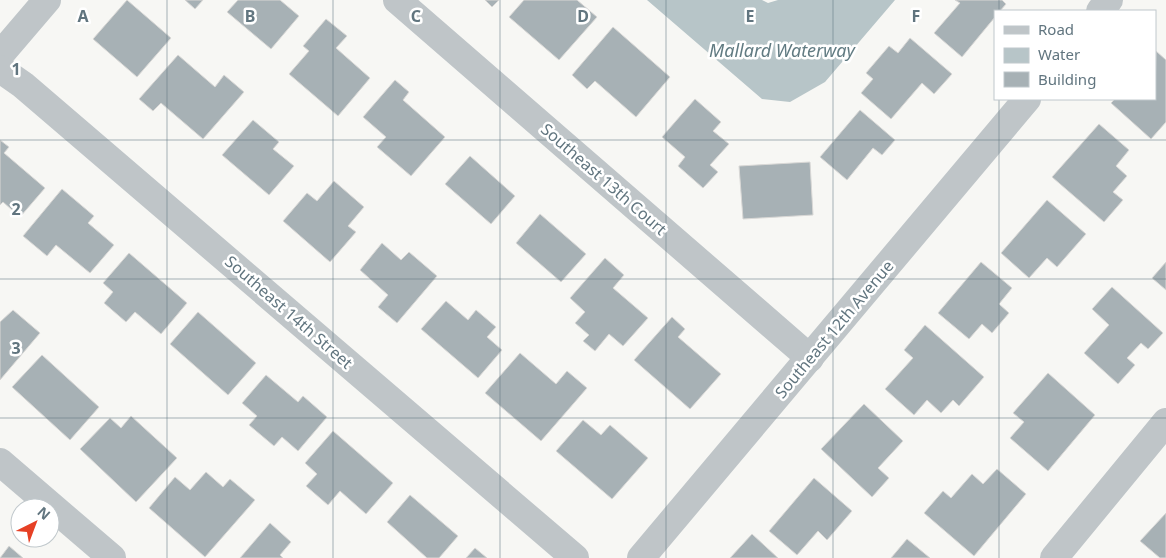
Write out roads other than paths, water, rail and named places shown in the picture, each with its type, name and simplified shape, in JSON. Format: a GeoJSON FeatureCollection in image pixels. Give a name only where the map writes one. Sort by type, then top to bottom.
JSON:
{"type":"FeatureCollection","features":[{"type":"Feature","properties":{"kind":"street"},"geometry":{"type":"LineString","coordinates":[[0,55],[47,0]]}},
{"type":"Feature","properties":{"kind":"street","name":"Southeast 13th Court"},"geometry":{"type":"LineString","coordinates":[[396,0],[810,358]]}},
{"type":"Feature","properties":{"kind":"street"},"geometry":{"type":"LineString","coordinates":[[1101,10],[1110,0]]}},
{"type":"Feature","properties":{"kind":"street","name":"Southeast 14th Street"},"geometry":{"type":"LineString","coordinates":[[0,69],[23,85],[575,558]]}},
{"type":"Feature","properties":{"kind":"street","name":"Southeast 12th Avenue"},"geometry":{"type":"LineString","coordinates":[[641,558],[1026,100]]}},
{"type":"Feature","properties":{"kind":"street"},"geometry":{"type":"LineString","coordinates":[[1054,558],[1166,422]]}},
{"type":"Feature","properties":{"kind":"street"},"geometry":{"type":"LineString","coordinates":[[0,462],[112,558]]}},
{"type":"Feature","properties":{"kind":"water","name":"Mallard Waterway"},"geometry":{"type":"Polygon","coordinates":[[[647,0],[762,0],[768,3],[778,0],[895,0],[825,82],[790,102],[762,99],[647,0]]]}}]}
